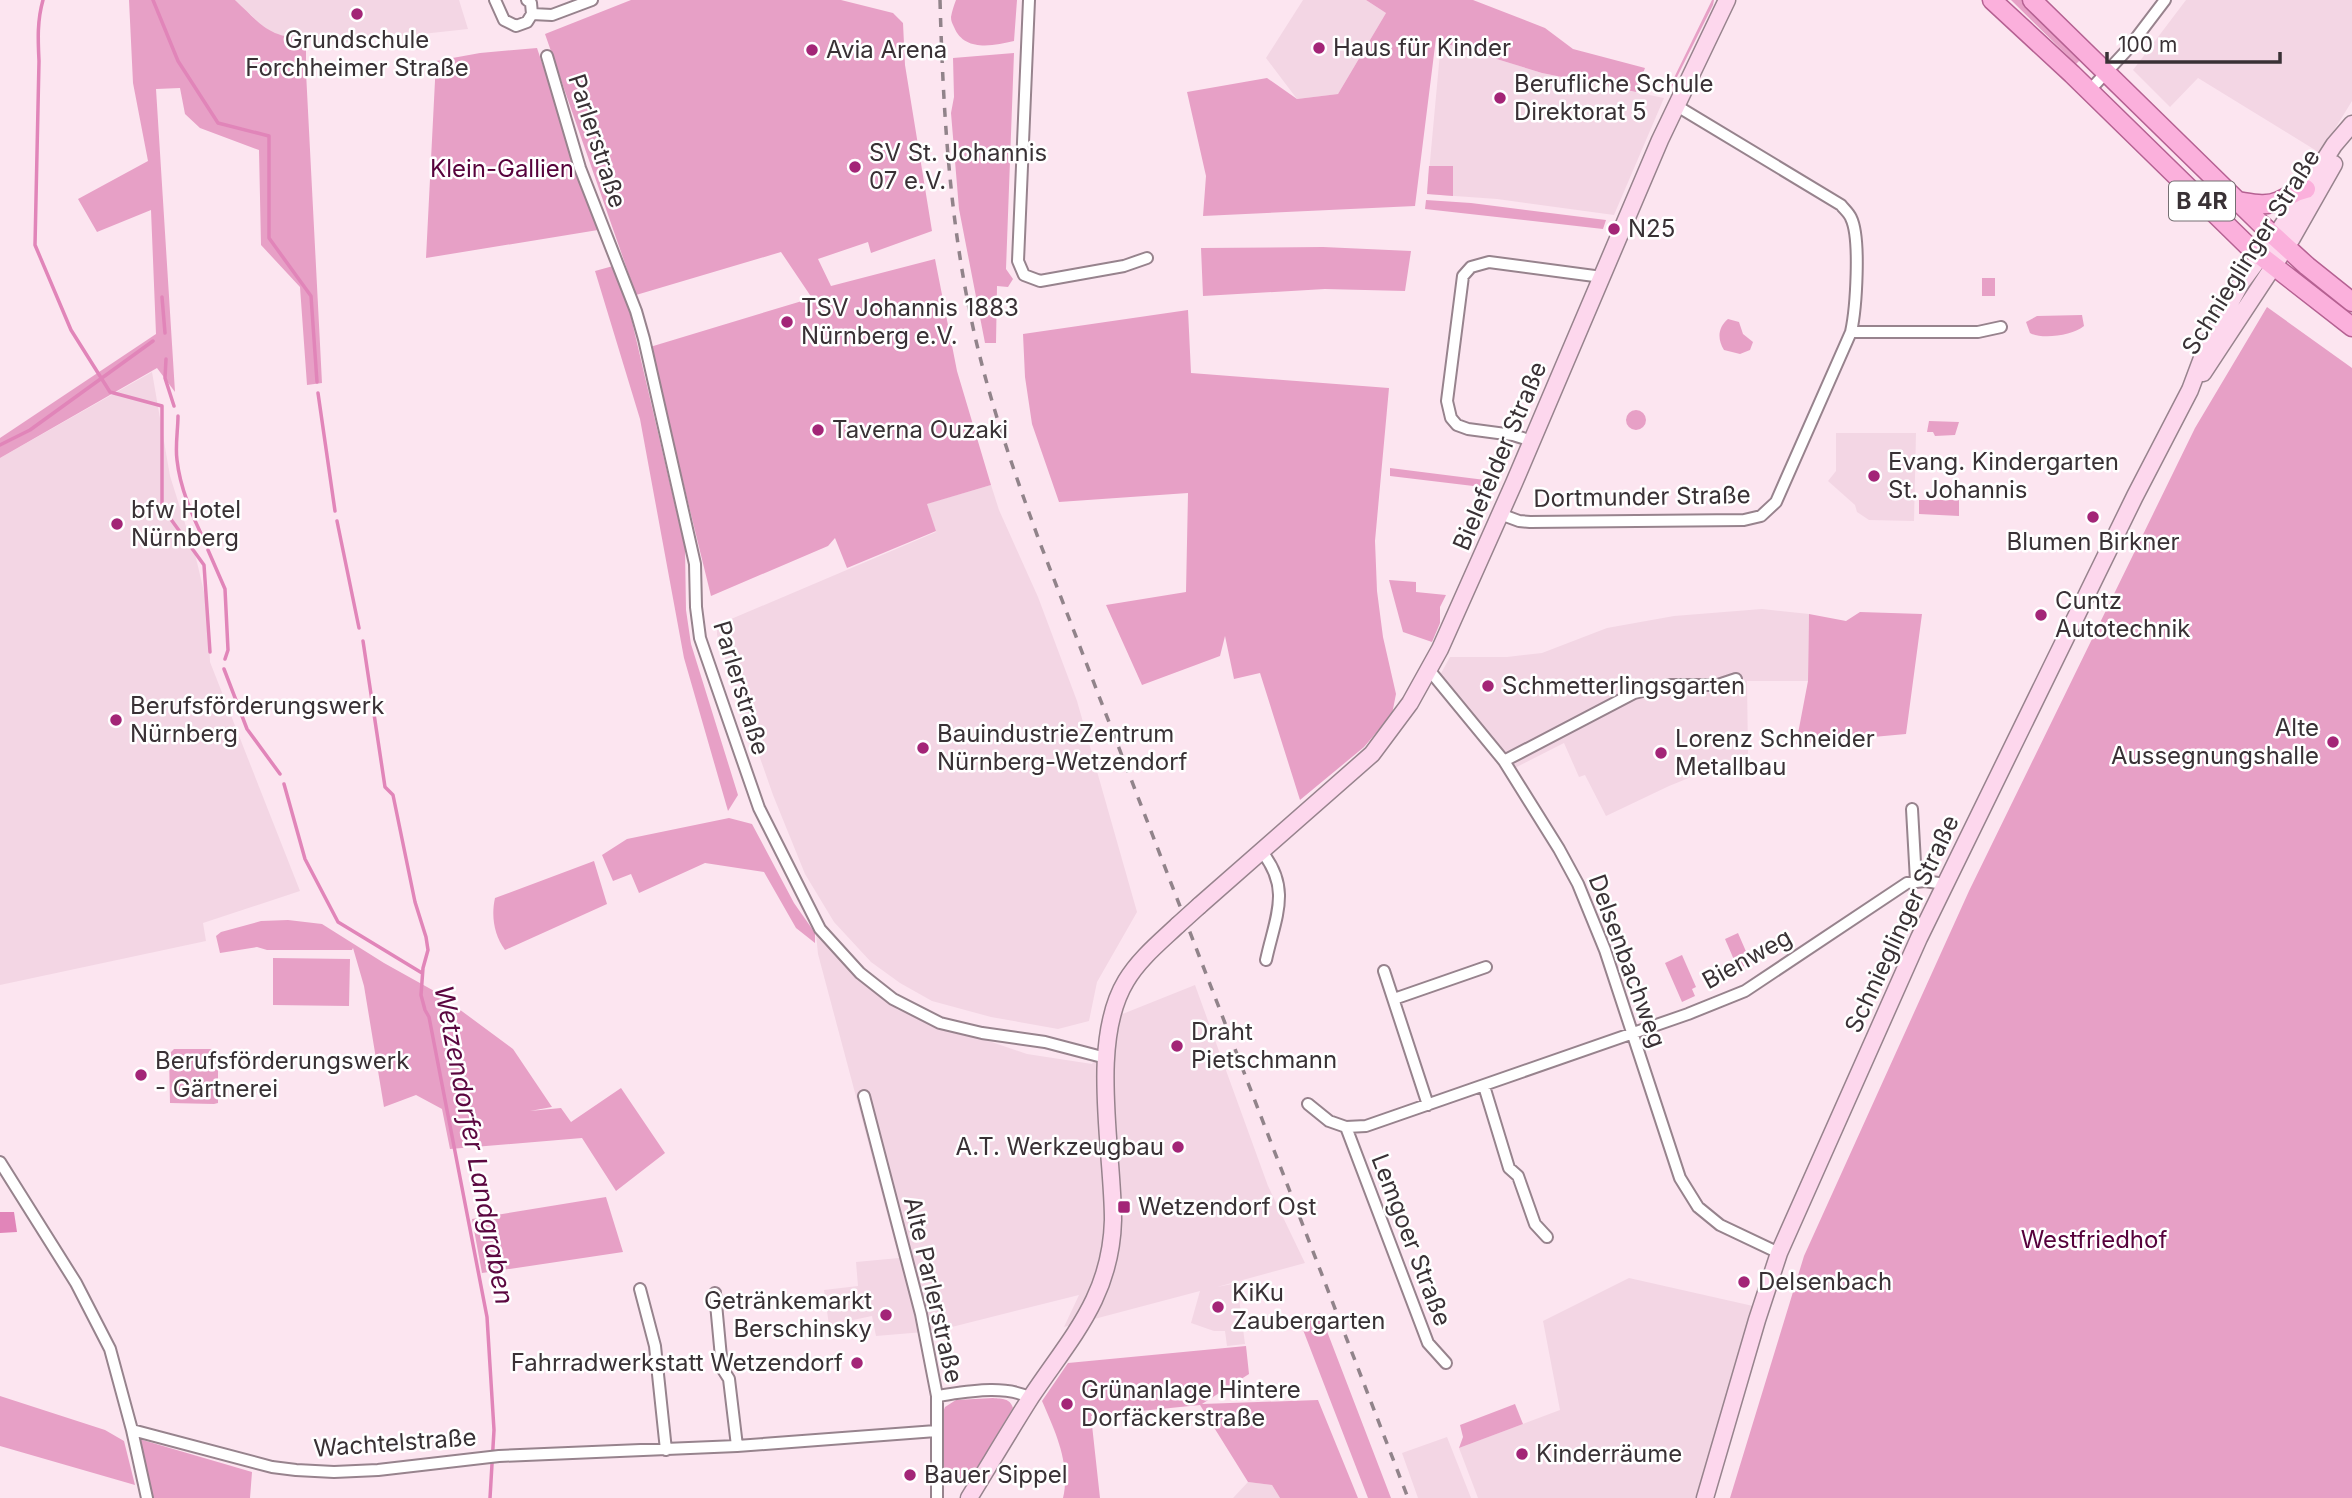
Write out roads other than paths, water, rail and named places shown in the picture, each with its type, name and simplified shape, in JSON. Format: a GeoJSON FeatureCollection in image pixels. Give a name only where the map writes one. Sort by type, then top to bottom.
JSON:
{"type":"FeatureCollection","features":[{"type":"Feature","properties":{"kind":"main road","name":"B 4R"},"geometry":{"type":"LineString","coordinates":[[1992,0],[2267,262],[2352,327]]}},
{"type":"Feature","properties":{"kind":"main road","name":"B 4R"},"geometry":{"type":"LineString","coordinates":[[2032,0],[2237,201],[2352,302]]}},
{"type":"Feature","properties":{"kind":"main road"},"geometry":{"type":"LineString","coordinates":[[2237,201],[2272,204],[2293,191],[2306,189]]}},
{"type":"Feature","properties":{"kind":"street"},"geometry":{"type":"LineString","coordinates":[[495,0],[504,20],[516,26],[527,22],[532,14],[531,3],[527,0]]}},
{"type":"Feature","properties":{"kind":"street"},"geometry":{"type":"LineString","coordinates":[[532,14],[552,15],[592,0]]}},
{"type":"Feature","properties":{"kind":"street"},"geometry":{"type":"LineString","coordinates":[[1029,0],[1018,261],[1024,275],[1040,281],[1124,266],[1147,258]]}},
{"type":"Feature","properties":{"kind":"street","name":"Bielefelder Straße"},"geometry":{"type":"LineString","coordinates":[[969,1498],[1095,1300],[1106,1273],[1110,1257],[1113,1212],[1106,1058],[1112,1014],[1126,981],[1145,957],[1178,925],[1372,754],[1394,727],[1430,671],[1532,441],[1660,140],[1727,0]]}},
{"type":"Feature","properties":{"kind":"street"},"geometry":{"type":"LineString","coordinates":[[2090,91],[2147,26],[2165,0]]}},
{"type":"Feature","properties":{"kind":"street","name":"Parlerstraße"},"geometry":{"type":"LineString","coordinates":[[547,56],[580,168],[636,311],[644,339],[695,564],[700,638],[759,808],[820,929],[860,973],[893,999],[940,1023],[982,1033],[1045,1042],[1106,1058]]}},
{"type":"Feature","properties":{"kind":"street","name":"Dortmunder Straße"},"geometry":{"type":"LineString","coordinates":[[1500,514],[1530,522],[1744,520],[1761,516],[1776,502],[1851,332],[1856,308],[1855,232],[1851,218],[1841,205],[1677,106]]}},
{"type":"Feature","properties":{"kind":"street","name":"Schnieglinger Straße"},"geometry":{"type":"LineString","coordinates":[[2281,242],[2306,189],[2334,145],[2348,130]]}},
{"type":"Feature","properties":{"kind":"street","name":"Schnieglinger Straße"},"geometry":{"type":"LineString","coordinates":[[1705,1498],[1779,1254],[1944,884],[2190,390],[2207,346],[2235,294],[2267,262],[2342,149],[2348,130]]}},
{"type":"Feature","properties":{"kind":"street"},"geometry":{"type":"LineString","coordinates":[[1532,441],[1513,435],[1468,429],[1457,425],[1451,418],[1447,401],[1464,276],[1471,267],[1489,262],[1602,277]]}},
{"type":"Feature","properties":{"kind":"street"},"geometry":{"type":"LineString","coordinates":[[1851,332],[1978,332],[2001,327]]}},
{"type":"Feature","properties":{"kind":"street","name":"Delsenbachweg"},"geometry":{"type":"LineString","coordinates":[[1430,671],[1504,761],[1578,884],[1605,950],[1680,1178],[1698,1207],[1720,1225],[1779,1254]]}},
{"type":"Feature","properties":{"kind":"street"},"geometry":{"type":"LineString","coordinates":[[1504,761],[1634,693],[1670,685],[1718,685],[1736,679]]}},
{"type":"Feature","properties":{"kind":"street"},"geometry":{"type":"LineString","coordinates":[[1912,809],[1916,880],[1944,884]]}},
{"type":"Feature","properties":{"kind":"street"},"geometry":{"type":"LineString","coordinates":[[1262,852],[1274,867],[1279,886],[1279,909],[1266,960]]}},
{"type":"Feature","properties":{"kind":"street","name":"Bienweg"},"geometry":{"type":"LineString","coordinates":[[1346,1128],[1366,1126],[1484,1087],[1745,990],[1899,887],[1916,880]]}},
{"type":"Feature","properties":{"kind":"street"},"geometry":{"type":"LineString","coordinates":[[1394,999],[1486,967]]}},
{"type":"Feature","properties":{"kind":"street"},"geometry":{"type":"LineString","coordinates":[[1384,971],[1428,1105]]}},
{"type":"Feature","properties":{"kind":"street"},"geometry":{"type":"LineString","coordinates":[[1484,1087],[1509,1168],[1518,1176],[1535,1224],[1547,1237]]}},
{"type":"Feature","properties":{"kind":"street","name":"Alte Parlerstraße"},"geometry":{"type":"LineString","coordinates":[[864,1096],[919,1306],[937,1396],[937,1498]]}},
{"type":"Feature","properties":{"kind":"street"},"geometry":{"type":"LineString","coordinates":[[1308,1104],[1329,1121],[1346,1128]]}},
{"type":"Feature","properties":{"kind":"street","name":"Lemgoer Straße"},"geometry":{"type":"LineString","coordinates":[[1346,1128],[1428,1343],[1446,1363]]}},
{"type":"Feature","properties":{"kind":"street"},"geometry":{"type":"LineString","coordinates":[[0,1162],[76,1283],[102,1332],[117,1370],[147,1498]]}},
{"type":"Feature","properties":{"kind":"street"},"geometry":{"type":"LineString","coordinates":[[640,1289],[654,1346],[666,1450]]}},
{"type":"Feature","properties":{"kind":"street"},"geometry":{"type":"LineString","coordinates":[[715,1293],[722,1368],[729,1379],[737,1447]]}},
{"type":"Feature","properties":{"kind":"street"},"geometry":{"type":"LineString","coordinates":[[937,1396],[1003,1391],[1021,1393],[1031,1398]]}},
{"type":"Feature","properties":{"kind":"street","name":"Wachtelstraße"},"geometry":{"type":"LineString","coordinates":[[132,1430],[249,1461],[296,1470],[334,1472],[378,1470],[499,1456],[737,1447],[936,1431]]}},
{"type":"Feature","properties":{"kind":"waterway","name":"Wetzendorfer Landgraben"},"geometry":{"type":"LineString","coordinates":[[43,0],[38,30],[35,245],[71,330],[110,392],[162,406],[162,507],[204,565],[210,652]]}},
{"type":"Feature","properties":{"kind":"waterway","name":"Wetzendorfer Landgraben"},"geometry":{"type":"LineString","coordinates":[[153,0],[178,61],[218,123],[269,136],[269,238],[311,296],[317,382]]}},
{"type":"Feature","properties":{"kind":"waterway"},"geometry":{"type":"LineString","coordinates":[[162,297],[165,333]]}},
{"type":"Feature","properties":{"kind":"waterway"},"geometry":{"type":"LineString","coordinates":[[0,445],[30,430],[153,341]]}},
{"type":"Feature","properties":{"kind":"waterway"},"geometry":{"type":"LineString","coordinates":[[166,359],[165,378],[174,406]]}},
{"type":"Feature","properties":{"kind":"waterway","name":"Wetzendorfer Landgraben"},"geometry":{"type":"LineString","coordinates":[[318,393],[335,511]]}},
{"type":"Feature","properties":{"kind":"waterway"},"geometry":{"type":"LineString","coordinates":[[178,416],[176,449],[181,481],[204,540]]}},
{"type":"Feature","properties":{"kind":"waterway","name":"Wetzendorfer Landgraben"},"geometry":{"type":"LineString","coordinates":[[337,521],[359,628]]}},
{"type":"Feature","properties":{"kind":"waterway"},"geometry":{"type":"LineString","coordinates":[[208,550],[225,589],[228,650],[225,659]]}},
{"type":"Feature","properties":{"kind":"waterway","name":"Wetzendorfer Landgraben"},"geometry":{"type":"LineString","coordinates":[[363,641],[385,787],[393,795],[415,902],[426,937],[428,950],[423,968],[421,995],[429,1017],[487,1317],[494,1430],[490,1498]]}},
{"type":"Feature","properties":{"kind":"waterway"},"geometry":{"type":"LineString","coordinates":[[224,669],[247,729],[280,774]]}},
{"type":"Feature","properties":{"kind":"waterway"},"geometry":{"type":"LineString","coordinates":[[284,784],[305,859],[338,922],[422,973]]}},
{"type":"Feature","properties":{"kind":"railway"},"geometry":{"type":"LineString","coordinates":[[940,0],[945,120],[957,239],[977,347],[1001,432],[1040,543],[1408,1498]]}},
{"type":"Feature","properties":{"kind":"place","name":"Grundschule Forchheimer Straße"},"geometry":{"type":"Point","coordinates":[357,14]}},
{"type":"Feature","properties":{"kind":"place","name":"Haus für Kinder"},"geometry":{"type":"Point","coordinates":[1319,48]}},
{"type":"Feature","properties":{"kind":"place","name":"Avia Arena"},"geometry":{"type":"Point","coordinates":[812,50]}},
{"type":"Feature","properties":{"kind":"place","name":"Berufliche Schule Direktorat 5"},"geometry":{"type":"Point","coordinates":[1500,98]}},
{"type":"Feature","properties":{"kind":"place","name":"SV St. Johannis 07 e.V."},"geometry":{"type":"Point","coordinates":[855,167]}},
{"type":"Feature","properties":{"kind":"place","name":"N25"},"geometry":{"type":"Point","coordinates":[1614,229]}},
{"type":"Feature","properties":{"kind":"place","name":"TSV Johannis 1883 Nürnberg e.V."},"geometry":{"type":"Point","coordinates":[787,322]}},
{"type":"Feature","properties":{"kind":"place","name":"Taverna Ouzaki"},"geometry":{"type":"Point","coordinates":[818,430]}},
{"type":"Feature","properties":{"kind":"place","name":"Evang. Kindergarten St. Johannis"},"geometry":{"type":"Point","coordinates":[1874,476]}},
{"type":"Feature","properties":{"kind":"place","name":"Blumen Birkner"},"geometry":{"type":"Point","coordinates":[2093,517]}},
{"type":"Feature","properties":{"kind":"place","name":"bfw Hotel Nürnberg"},"geometry":{"type":"Point","coordinates":[117,524]}},
{"type":"Feature","properties":{"kind":"place","name":"Cuntz Autotechnik"},"geometry":{"type":"Point","coordinates":[2041,615]}},
{"type":"Feature","properties":{"kind":"place","name":"Schmetterlingsgarten"},"geometry":{"type":"Point","coordinates":[1488,686]}},
{"type":"Feature","properties":{"kind":"place","name":"Berufsförderungswerk Nürnberg"},"geometry":{"type":"Point","coordinates":[116,720]}},
{"type":"Feature","properties":{"kind":"place","name":"Alte Aussegnungshalle"},"geometry":{"type":"Point","coordinates":[2333,742]}},
{"type":"Feature","properties":{"kind":"place","name":"BauindustrieZentrum Nürnberg-Wetzendorf"},"geometry":{"type":"Point","coordinates":[923,748]}},
{"type":"Feature","properties":{"kind":"place","name":"Lorenz Schneider Metallbau"},"geometry":{"type":"Point","coordinates":[1661,753]}},
{"type":"Feature","properties":{"kind":"place","name":"Draht Pietschmann"},"geometry":{"type":"Point","coordinates":[1177,1046]}},
{"type":"Feature","properties":{"kind":"place","name":"Berufsförderungswerk - Gärtnerei"},"geometry":{"type":"Point","coordinates":[141,1075]}},
{"type":"Feature","properties":{"kind":"place","name":"A.T. Werkzeugbau"},"geometry":{"type":"Point","coordinates":[1178,1147]}},
{"type":"Feature","properties":{"kind":"place","name":"Wetzendorf Ost"},"geometry":{"type":"Point","coordinates":[1124,1207]}},
{"type":"Feature","properties":{"kind":"place","name":"Delsenbach"},"geometry":{"type":"Point","coordinates":[1744,1282]}},
{"type":"Feature","properties":{"kind":"place","name":"KiKu Zaubergarten"},"geometry":{"type":"Point","coordinates":[1218,1307]}},
{"type":"Feature","properties":{"kind":"place","name":"Getränkemarkt Berschinsky"},"geometry":{"type":"Point","coordinates":[886,1315]}},
{"type":"Feature","properties":{"kind":"place","name":"Fahrradwerkstatt Wetzendorf"},"geometry":{"type":"Point","coordinates":[857,1363]}},
{"type":"Feature","properties":{"kind":"place","name":"Grünanlage Hintere Dorfäckerstraße"},"geometry":{"type":"Point","coordinates":[1067,1404]}},
{"type":"Feature","properties":{"kind":"place","name":"Kinderräume"},"geometry":{"type":"Point","coordinates":[1522,1454]}},
{"type":"Feature","properties":{"kind":"place","name":"Bauer Sippel"},"geometry":{"type":"Point","coordinates":[910,1475]}},
{"type":"Feature","properties":{"kind":"park label","name":"Klein-Gallien"},"geometry":{"type":"Point","coordinates":[502,169]}},
{"type":"Feature","properties":{"kind":"park label","name":"Westfriedhof"},"geometry":{"type":"Point","coordinates":[2094,1240]}}]}
